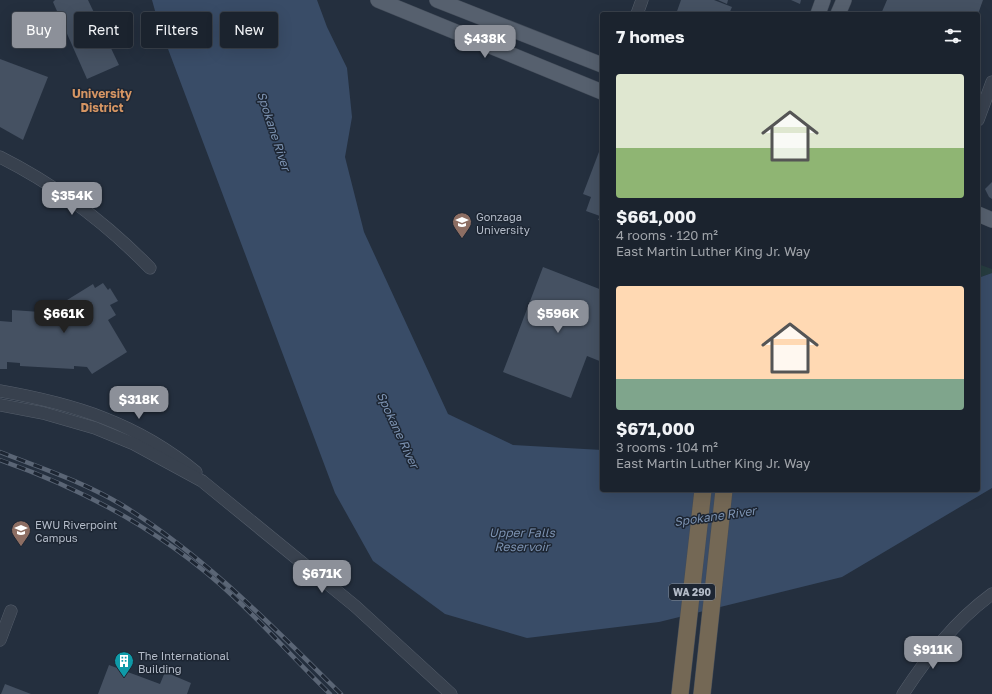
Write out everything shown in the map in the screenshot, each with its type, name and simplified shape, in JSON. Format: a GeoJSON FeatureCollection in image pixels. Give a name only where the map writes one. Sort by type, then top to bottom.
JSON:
{"type":"FeatureCollection","features":[{"type":"Feature","properties":{"kind":"highway","name":"WA 290"},"geometry":{"type":"LineString","coordinates":[[680,694],[703,492]]}},
{"type":"Feature","properties":{"kind":"highway","name":"WA 290"},"geometry":{"type":"LineString","coordinates":[[702,694],[724,492]]}},
{"type":"Feature","properties":{"kind":"main road"},"geometry":{"type":"LineString","coordinates":[[378,0],[600,91]]}},
{"type":"Feature","properties":{"kind":"main road"},"geometry":{"type":"LineString","coordinates":[[437,0],[600,64]]}},
{"type":"Feature","properties":{"kind":"main road"},"geometry":{"type":"LineString","coordinates":[[819,12],[823,0]]}},
{"type":"Feature","properties":{"kind":"main road"},"geometry":{"type":"LineString","coordinates":[[839,12],[844,0]]}},
{"type":"Feature","properties":{"kind":"main road"},"geometry":{"type":"LineString","coordinates":[[980,215],[992,220]]}},
{"type":"Feature","properties":{"kind":"main road"},"geometry":{"type":"LineString","coordinates":[[980,222],[992,225]]}},
{"type":"Feature","properties":{"kind":"street"},"geometry":{"type":"LineString","coordinates":[[638,12],[642,0]]}},
{"type":"Feature","properties":{"kind":"street"},"geometry":{"type":"LineString","coordinates":[[980,115],[992,82]]}},
{"type":"Feature","properties":{"kind":"street"},"geometry":{"type":"LineString","coordinates":[[0,157],[55,190],[94,217],[118,236],[150,268]]}},
{"type":"Feature","properties":{"kind":"street"},"geometry":{"type":"LineString","coordinates":[[0,391],[57,402],[112,421],[159,444],[197,472],[202,481]]}},
{"type":"Feature","properties":{"kind":"street"},"geometry":{"type":"LineString","coordinates":[[0,405],[43,413],[101,431],[134,444],[202,481],[355,606],[452,694]]}},
{"type":"Feature","properties":{"kind":"street"},"geometry":{"type":"LineString","coordinates":[[902,694],[940,642],[965,616],[992,594]]}},
{"type":"Feature","properties":{"kind":"street"},"geometry":{"type":"LineString","coordinates":[[0,640],[11,611]]}},
{"type":"Feature","properties":{"kind":"green space"},"geometry":{"type":"Polygon","coordinates":[[[980,265],[992,269],[992,273],[980,277],[980,265]]]}},
{"type":"Feature","properties":{"kind":"water","name":"Upper Falls Reservoir"},"geometry":{"type":"Polygon","coordinates":[[[152,0],[317,0],[327,27],[347,68],[352,117],[345,157],[364,232],[448,414],[513,445],[600,450],[600,492],[980,492],[980,277],[992,273],[992,488],[842,577],[659,622],[527,638],[445,614],[373,561],[335,493],[168,48],[212,48],[212,12],[155,12],[152,0]]]}},
{"type":"Feature","properties":{"kind":"building"},"geometry":{"type":"Polygon","coordinates":[[[55,0],[88,0],[94,12],[74,12],[74,48],[111,48],[119,65],[87,79],[66,31],[66,12],[57,12],[53,2],[55,0]]]}},
{"type":"Feature","properties":{"kind":"building"},"geometry":{"type":"Polygon","coordinates":[[[681,0],[714,0],[732,7],[730,12],[677,12],[681,0]]]}},
{"type":"Feature","properties":{"kind":"building"},"geometry":{"type":"Polygon","coordinates":[[[718,0],[728,0],[727,4],[718,0]]]}},
{"type":"Feature","properties":{"kind":"building"},"geometry":{"type":"Polygon","coordinates":[[[791,0],[801,0],[800,4],[791,0]]]}},
{"type":"Feature","properties":{"kind":"building"},"geometry":{"type":"Polygon","coordinates":[[[887,0],[983,0],[979,12],[882,12],[887,0]]]}},
{"type":"Feature","properties":{"kind":"building"},"geometry":{"type":"Polygon","coordinates":[[[0,59],[48,77],[23,140],[0,127],[0,59]]]}},
{"type":"Feature","properties":{"kind":"building"},"geometry":{"type":"Polygon","coordinates":[[[600,149],[600,216],[586,211],[591,197],[583,194],[600,149]]]}},
{"type":"Feature","properties":{"kind":"building"},"geometry":{"type":"Polygon","coordinates":[[[992,182],[992,199],[989,197],[985,189],[992,182]]]}},
{"type":"Feature","properties":{"kind":"building"},"geometry":{"type":"Polygon","coordinates":[[[543,267],[600,289],[600,361],[587,356],[571,398],[503,372],[543,267]]]}},
{"type":"Feature","properties":{"kind":"building"},"geometry":{"type":"Polygon","coordinates":[[[103,283],[108,290],[110,288],[118,301],[110,305],[116,315],[108,320],[127,352],[92,374],[87,367],[74,366],[74,369],[20,366],[20,363],[7,362],[7,369],[0,369],[0,321],[12,322],[12,310],[55,313],[62,309],[59,305],[93,284],[95,288],[103,283]]]}},
{"type":"Feature","properties":{"kind":"building","name":"The International Building"},"geometry":{"type":"Polygon","coordinates":[[[109,665],[160,684],[165,672],[191,683],[187,694],[98,694],[109,665]]]}},
{"type":"Feature","properties":{"kind":"building"},"geometry":{"type":"Polygon","coordinates":[[[5,684],[31,694],[1,694],[5,684]]]}},
{"type":"Feature","properties":{"kind":"railway"},"geometry":{"type":"LineString","coordinates":[[0,452],[93,489],[122,505],[182,546],[237,593],[341,694]]}},
{"type":"Feature","properties":{"kind":"railway"},"geometry":{"type":"LineString","coordinates":[[0,460],[63,485],[94,500],[124,516],[181,553],[234,597],[330,694]]}},
{"type":"Feature","properties":{"kind":"place","name":"Gonzaga University"},"geometry":{"type":"Point","coordinates":[462,239]}},
{"type":"Feature","properties":{"kind":"place","name":"EWU Riverpoint Campus"},"geometry":{"type":"Point","coordinates":[21,547]}},
{"type":"Feature","properties":{"kind":"place","name":"The International Building"},"geometry":{"type":"Point","coordinates":[124,678]}},
{"type":"Feature","properties":{"kind":"district","name":"University District"},"geometry":{"type":"Point","coordinates":[102,100]}},
{"type":"Feature","properties":{"kind":"water label","name":"Spokane River"},"geometry":{"type":"Point","coordinates":[274,131]}},
{"type":"Feature","properties":{"kind":"water label","name":"Spokane River"},"geometry":{"type":"Point","coordinates":[398,430]}},
{"type":"Feature","properties":{"kind":"water label","name":"Spokane River"},"geometry":{"type":"Point","coordinates":[715,516]}}]}
